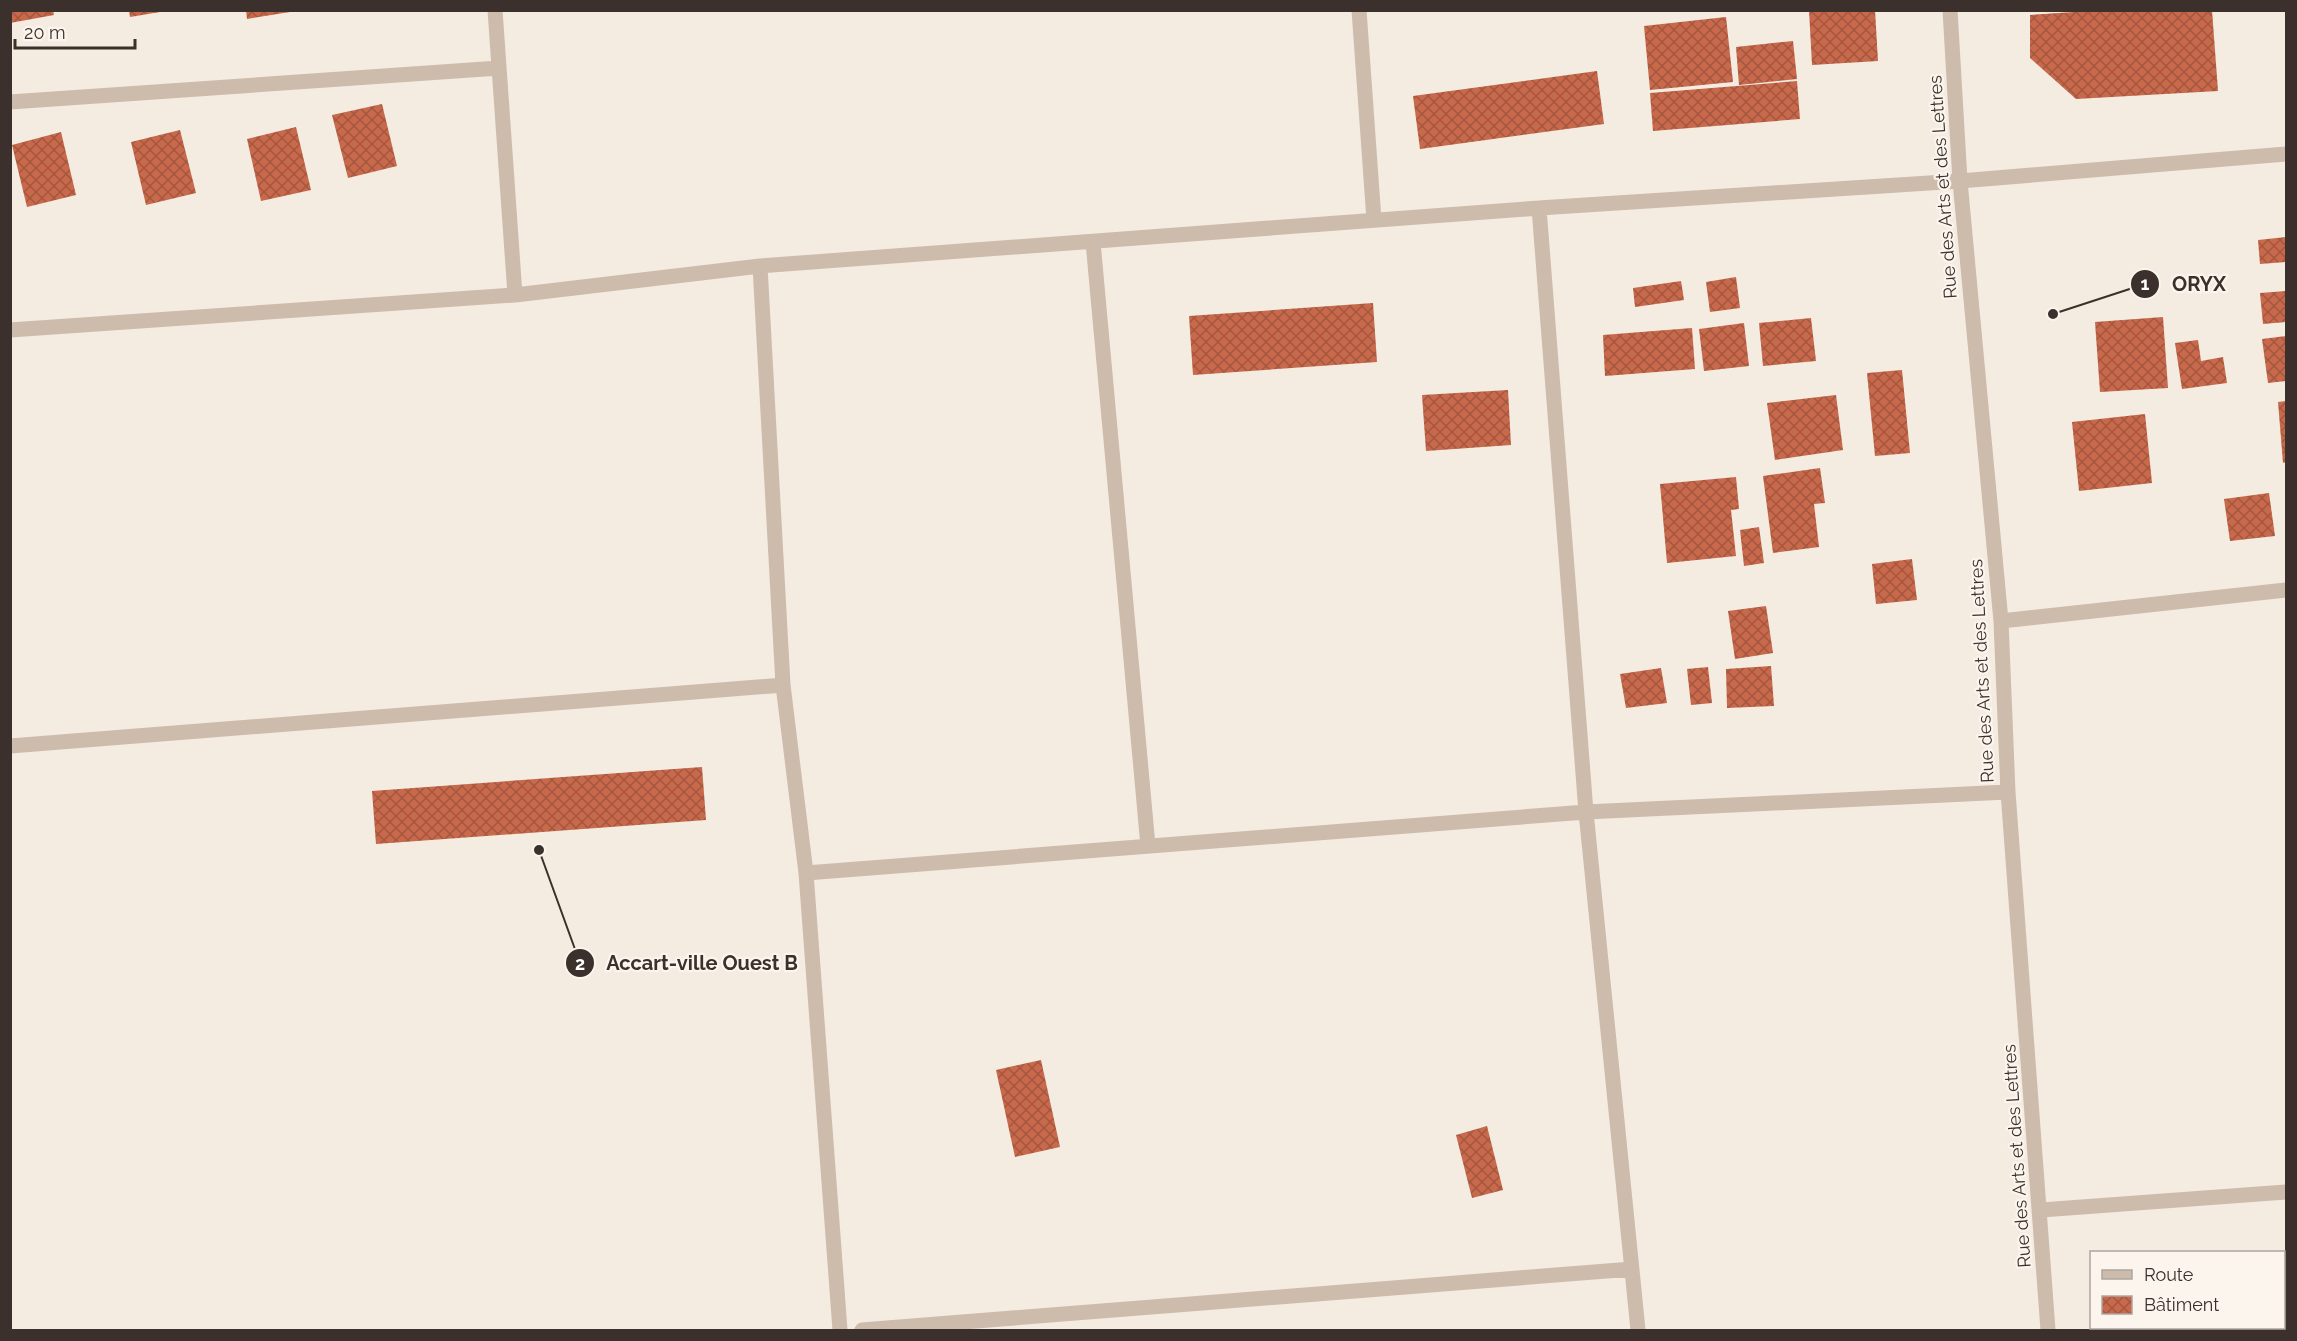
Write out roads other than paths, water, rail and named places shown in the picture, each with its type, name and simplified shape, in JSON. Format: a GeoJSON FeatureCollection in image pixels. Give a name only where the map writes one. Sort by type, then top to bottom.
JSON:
{"type":"FeatureCollection","features":[{"type":"Feature","properties":{"kind":"street"},"geometry":{"type":"LineString","coordinates":[[495,10],[515,295]]}},
{"type":"Feature","properties":{"kind":"street"},"geometry":{"type":"LineString","coordinates":[[1359,10],[1374,220]]}},
{"type":"Feature","properties":{"kind":"street","name":"Rue des Arts et des Lettres"},"geometry":{"type":"LineString","coordinates":[[1950,10],[1960,181],[2001,621],[2008,792],[2041,1210],[2048,1330]]}},
{"type":"Feature","properties":{"kind":"street"},"geometry":{"type":"LineString","coordinates":[[10,102],[499,68]]}},
{"type":"Feature","properties":{"kind":"street"},"geometry":{"type":"LineString","coordinates":[[10,330],[515,295],[760,266],[1539,208],[1960,181],[2286,154]]}},
{"type":"Feature","properties":{"kind":"street"},"geometry":{"type":"LineString","coordinates":[[1539,208],[1586,812],[1638,1330]]}},
{"type":"Feature","properties":{"kind":"street"},"geometry":{"type":"LineString","coordinates":[[1093,242],[1148,846]]}},
{"type":"Feature","properties":{"kind":"street"},"geometry":{"type":"LineString","coordinates":[[760,266],[783,685],[806,873],[840,1330]]}},
{"type":"Feature","properties":{"kind":"street"},"geometry":{"type":"LineString","coordinates":[[2001,621],[2286,590]]}},
{"type":"Feature","properties":{"kind":"street"},"geometry":{"type":"LineString","coordinates":[[10,746],[783,685]]}},
{"type":"Feature","properties":{"kind":"street"},"geometry":{"type":"LineString","coordinates":[[806,873],[1586,812],[2008,792]]}},
{"type":"Feature","properties":{"kind":"street"},"geometry":{"type":"LineString","coordinates":[[2041,1210],[2286,1192]]}},
{"type":"Feature","properties":{"kind":"street"},"geometry":{"type":"LineString","coordinates":[[862,1330],[1632,1269]]}},
{"type":"Feature","properties":{"kind":"place","name":"ORYX"},"geometry":{"type":"Point","coordinates":[2053,314]}},
{"type":"Feature","properties":{"kind":"place","name":"Accart-ville Ouest B"},"geometry":{"type":"Point","coordinates":[539,850]}}]}
